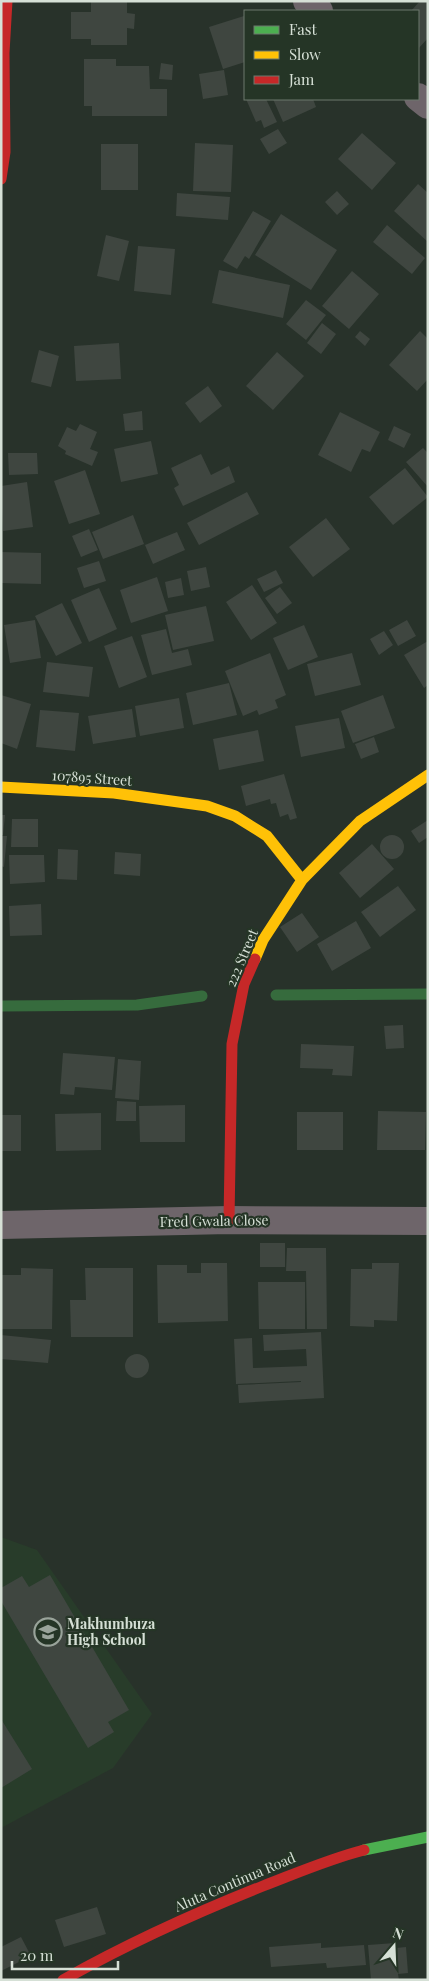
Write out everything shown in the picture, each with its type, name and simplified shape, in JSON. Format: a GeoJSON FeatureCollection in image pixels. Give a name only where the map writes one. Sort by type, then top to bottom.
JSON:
{"type":"FeatureCollection","features":[{"type":"Feature","properties":{"kind":"street"},"geometry":{"type":"LineString","coordinates":[[1,179],[5,152],[4,53],[7,1]]}},
{"type":"Feature","properties":{"kind":"street"},"geometry":{"type":"LineString","coordinates":[[307,1],[318,10]]}},
{"type":"Feature","properties":{"kind":"street","name":"222 Street"},"geometry":{"type":"LineString","coordinates":[[229,1220],[232,1044],[244,984],[264,940],[302,880],[360,821],[428,775]]}},
{"type":"Feature","properties":{"kind":"street","name":"107895 Street"},"geometry":{"type":"LineString","coordinates":[[1,787],[114,793],[207,806],[235,816],[267,836],[302,880]]}},
{"type":"Feature","properties":{"kind":"street","name":"Fred Gwala Close"},"geometry":{"type":"LineString","coordinates":[[1,1226],[229,1220],[428,1221]]}},
{"type":"Feature","properties":{"kind":"street","name":"Aluta Continua Road"},"geometry":{"type":"LineString","coordinates":[[63,1980],[91,1964],[223,1902],[336,1856],[407,1840],[428,1838]]}},
{"type":"Feature","properties":{"kind":"shaded area","name":"Makhumbuza High School"},"geometry":{"type":"Polygon","coordinates":[[[1,1537],[37,1550],[152,1714],[113,1768],[1,1828],[1,1537]]]}},
{"type":"Feature","properties":{"kind":"building"},"geometry":{"type":"Polygon","coordinates":[[[91,1],[127,1],[127,13],[135,14],[134,29],[127,28],[127,45],[91,45],[91,39],[71,39],[71,12],[91,12],[91,1]]]}},
{"type":"Feature","properties":{"kind":"building"},"geometry":{"type":"Polygon","coordinates":[[[420,1],[428,1],[428,38],[419,48],[419,10],[412,10],[420,1]]]}},
{"type":"Feature","properties":{"kind":"building"},"geometry":{"type":"Polygon","coordinates":[[[244,16],[244,62],[223,69],[209,27],[244,16]]]}},
{"type":"Feature","properties":{"kind":"building"},"geometry":{"type":"Polygon","coordinates":[[[84,59],[116,59],[116,66],[149,66],[150,89],[167,89],[167,116],[92,116],[92,106],[84,106],[84,59]]]}},
{"type":"Feature","properties":{"kind":"building"},"geometry":{"type":"Polygon","coordinates":[[[161,63],[173,65],[172,80],[159,79],[161,63]]]}},
{"type":"Feature","properties":{"kind":"building"},"geometry":{"type":"Polygon","coordinates":[[[224,70],[228,95],[203,99],[199,74],[224,70]]]}},
{"type":"Feature","properties":{"kind":"building"},"geometry":{"type":"Polygon","coordinates":[[[246,100],[266,100],[277,122],[264,128],[261,120],[256,122],[246,100]]]}},
{"type":"Feature","properties":{"kind":"building"},"geometry":{"type":"Polygon","coordinates":[[[273,100],[313,100],[316,107],[283,122],[273,100]]]}},
{"type":"Feature","properties":{"kind":"building"},"geometry":{"type":"Polygon","coordinates":[[[278,129],[287,143],[269,154],[260,139],[278,129]]]}},
{"type":"Feature","properties":{"kind":"building"},"geometry":{"type":"Polygon","coordinates":[[[362,133],[396,163],[372,190],[338,159],[362,133]]]}},
{"type":"Feature","properties":{"kind":"building"},"geometry":{"type":"Polygon","coordinates":[[[195,143],[233,145],[231,192],[193,191],[195,143]]]}},
{"type":"Feature","properties":{"kind":"building"},"geometry":{"type":"Polygon","coordinates":[[[101,144],[138,144],[138,190],[101,190],[101,144]]]}},
{"type":"Feature","properties":{"kind":"building"},"geometry":{"type":"Polygon","coordinates":[[[418,184],[428,193],[428,242],[394,211],[418,184]]]}},
{"type":"Feature","properties":{"kind":"building"},"geometry":{"type":"Polygon","coordinates":[[[337,191],[349,204],[337,215],[325,202],[337,191]]]}},
{"type":"Feature","properties":{"kind":"building"},"geometry":{"type":"Polygon","coordinates":[[[177,193],[230,197],[228,220],[176,216],[177,193]]]}},
{"type":"Feature","properties":{"kind":"building"},"geometry":{"type":"Polygon","coordinates":[[[253,211],[271,221],[249,259],[245,256],[237,269],[223,261],[253,211]]]}},
{"type":"Feature","properties":{"kind":"building"},"geometry":{"type":"Polygon","coordinates":[[[281,214],[337,250],[311,290],[255,255],[281,214]]]}},
{"type":"Feature","properties":{"kind":"building"},"geometry":{"type":"Polygon","coordinates":[[[387,225],[425,258],[412,274],[373,242],[387,225]]]}},
{"type":"Feature","properties":{"kind":"building"},"geometry":{"type":"Polygon","coordinates":[[[106,235],[129,241],[119,281],[97,276],[106,235]]]}},
{"type":"Feature","properties":{"kind":"building"},"geometry":{"type":"Polygon","coordinates":[[[138,246],[175,249],[171,295],[134,291],[138,246]]]}},
{"type":"Feature","properties":{"kind":"building"},"geometry":{"type":"Polygon","coordinates":[[[219,270],[290,285],[283,318],[212,303],[219,270]]]}},
{"type":"Feature","properties":{"kind":"building"},"geometry":{"type":"Polygon","coordinates":[[[352,271],[379,294],[349,329],[322,306],[352,271]]]}},
{"type":"Feature","properties":{"kind":"building"},"geometry":{"type":"Polygon","coordinates":[[[306,300],[326,315],[306,340],[286,324],[306,300]]]}},
{"type":"Feature","properties":{"kind":"building"},"geometry":{"type":"Polygon","coordinates":[[[322,323],[336,334],[321,354],[307,343],[322,323]]]}},
{"type":"Feature","properties":{"kind":"building"},"geometry":{"type":"Polygon","coordinates":[[[360,331],[370,339],[365,346],[355,337],[360,331]]]}},
{"type":"Feature","properties":{"kind":"building"},"geometry":{"type":"Polygon","coordinates":[[[420,331],[428,339],[428,379],[417,391],[389,365],[420,331]]]}},
{"type":"Feature","properties":{"kind":"building"},"geometry":{"type":"Polygon","coordinates":[[[119,343],[121,379],[76,381],[74,346],[119,343]]]}},
{"type":"Feature","properties":{"kind":"building"},"geometry":{"type":"Polygon","coordinates":[[[39,350],[59,356],[51,387],[31,382],[39,350]]]}},
{"type":"Feature","properties":{"kind":"building"},"geometry":{"type":"Polygon","coordinates":[[[277,352],[304,376],[273,410],[246,386],[277,352]]]}},
{"type":"Feature","properties":{"kind":"building"},"geometry":{"type":"Polygon","coordinates":[[[208,386],[222,406],[200,423],[185,403],[208,386]]]}},
{"type":"Feature","properties":{"kind":"building"},"geometry":{"type":"Polygon","coordinates":[[[142,411],[143,430],[125,431],[123,414],[142,411]]]}},
{"type":"Feature","properties":{"kind":"building"},"geometry":{"type":"Polygon","coordinates":[[[340,412],[380,432],[370,452],[362,449],[351,472],[318,455],[340,412]]]}},
{"type":"Feature","properties":{"kind":"building"},"geometry":{"type":"Polygon","coordinates":[[[80,424],[97,432],[90,449],[98,452],[92,466],[65,454],[66,451],[58,446],[67,427],[76,431],[80,424]]]}},
{"type":"Feature","properties":{"kind":"building"},"geometry":{"type":"Polygon","coordinates":[[[394,426],[411,434],[404,448],[388,440],[394,426]]]}},
{"type":"Feature","properties":{"kind":"building"},"geometry":{"type":"Polygon","coordinates":[[[151,441],[158,474],[121,482],[114,449],[151,441]]]}},
{"type":"Feature","properties":{"kind":"building"},"geometry":{"type":"Polygon","coordinates":[[[423,448],[428,453],[428,487],[406,462],[423,448]]]}},
{"type":"Feature","properties":{"kind":"building"},"geometry":{"type":"Polygon","coordinates":[[[8,453],[37,453],[38,474],[9,475],[8,453]]]}},
{"type":"Feature","properties":{"kind":"building"},"geometry":{"type":"Polygon","coordinates":[[[201,454],[211,475],[229,466],[235,482],[183,506],[174,488],[179,485],[171,468],[201,454]]]}},
{"type":"Feature","properties":{"kind":"building"},"geometry":{"type":"Polygon","coordinates":[[[405,468],[428,497],[393,525],[369,497],[405,468]]]}},
{"type":"Feature","properties":{"kind":"building"},"geometry":{"type":"Polygon","coordinates":[[[85,470],[100,514],[69,524],[54,481],[85,470]]]}},
{"type":"Feature","properties":{"kind":"building"},"geometry":{"type":"Polygon","coordinates":[[[27,482],[33,527],[3,531],[1,486],[27,482]]]}},
{"type":"Feature","properties":{"kind":"building"},"geometry":{"type":"Polygon","coordinates":[[[247,492],[259,514],[199,545],[187,523],[247,492]]]}},
{"type":"Feature","properties":{"kind":"building"},"geometry":{"type":"Polygon","coordinates":[[[133,515],[144,544],[103,559],[92,532],[133,515]]]}},
{"type":"Feature","properties":{"kind":"building"},"geometry":{"type":"Polygon","coordinates":[[[326,518],[350,549],[313,577],[289,547],[326,518]]]}},
{"type":"Feature","properties":{"kind":"building"},"geometry":{"type":"Polygon","coordinates":[[[89,529],[98,550],[81,557],[72,536],[89,529]]]}},
{"type":"Feature","properties":{"kind":"building"},"geometry":{"type":"Polygon","coordinates":[[[177,532],[185,550],[153,564],[145,545],[177,532]]]}},
{"type":"Feature","properties":{"kind":"building"},"geometry":{"type":"Polygon","coordinates":[[[1,552],[41,553],[41,584],[1,583],[1,552]]]}},
{"type":"Feature","properties":{"kind":"building"},"geometry":{"type":"Polygon","coordinates":[[[99,561],[106,581],[84,588],[77,568],[99,561]]]}},
{"type":"Feature","properties":{"kind":"building"},"geometry":{"type":"Polygon","coordinates":[[[206,567],[210,587],[191,591],[187,571],[206,567]]]}},
{"type":"Feature","properties":{"kind":"building"},"geometry":{"type":"Polygon","coordinates":[[[276,570],[283,583],[264,592],[257,579],[276,570]]]}},
{"type":"Feature","properties":{"kind":"building"},"geometry":{"type":"Polygon","coordinates":[[[157,577],[168,611],[131,623],[120,590],[157,577]]]}},
{"type":"Feature","properties":{"kind":"building"},"geometry":{"type":"Polygon","coordinates":[[[181,578],[184,595],[168,598],[165,582],[181,578]]]}},
{"type":"Feature","properties":{"kind":"building"},"geometry":{"type":"Polygon","coordinates":[[[252,585],[277,623],[251,640],[226,602],[252,585]]]}},
{"type":"Feature","properties":{"kind":"building"},"geometry":{"type":"Polygon","coordinates":[[[280,587],[292,603],[277,614],[265,598],[280,587]]]}},
{"type":"Feature","properties":{"kind":"building"},"geometry":{"type":"Polygon","coordinates":[[[99,588],[117,629],[89,642],[71,600],[99,588]]]}},
{"type":"Feature","properties":{"kind":"building"},"geometry":{"type":"Polygon","coordinates":[[[62,603],[82,643],[56,656],[35,616],[62,603]]]}},
{"type":"Feature","properties":{"kind":"building"},"geometry":{"type":"Polygon","coordinates":[[[206,606],[214,641],[173,650],[165,615],[206,606]]]}},
{"type":"Feature","properties":{"kind":"building"},"geometry":{"type":"Polygon","coordinates":[[[35,620],[41,658],[10,663],[4,625],[35,620]]]}},
{"type":"Feature","properties":{"kind":"building"},"geometry":{"type":"Polygon","coordinates":[[[407,620],[416,636],[398,646],[389,630],[407,620]]]}},
{"type":"Feature","properties":{"kind":"building"},"geometry":{"type":"Polygon","coordinates":[[[304,625],[318,657],[288,670],[273,638],[304,625]]]}},
{"type":"Feature","properties":{"kind":"building"},"geometry":{"type":"Polygon","coordinates":[[[166,629],[172,653],[188,649],[192,665],[152,675],[141,635],[166,629]]]}},
{"type":"Feature","properties":{"kind":"building"},"geometry":{"type":"Polygon","coordinates":[[[384,631],[393,645],[379,655],[370,639],[384,631]]]}},
{"type":"Feature","properties":{"kind":"building"},"geometry":{"type":"Polygon","coordinates":[[[132,636],[147,677],[119,688],[104,646],[132,636]]]}},
{"type":"Feature","properties":{"kind":"building"},"geometry":{"type":"Polygon","coordinates":[[[428,641],[428,685],[424,688],[404,655],[428,641]]]}},
{"type":"Feature","properties":{"kind":"building"},"geometry":{"type":"Polygon","coordinates":[[[270,653],[286,695],[275,700],[278,708],[259,715],[257,710],[243,716],[225,671],[270,653]]]}},
{"type":"Feature","properties":{"kind":"building"},"geometry":{"type":"Polygon","coordinates":[[[352,653],[361,685],[315,696],[307,664],[352,653]]]}},
{"type":"Feature","properties":{"kind":"building"},"geometry":{"type":"Polygon","coordinates":[[[47,662],[93,667],[89,697],[43,692],[47,662]]]}},
{"type":"Feature","properties":{"kind":"building"},"geometry":{"type":"Polygon","coordinates":[[[229,683],[237,715],[193,725],[186,693],[229,683]]]}},
{"type":"Feature","properties":{"kind":"building"},"geometry":{"type":"Polygon","coordinates":[[[1,695],[31,704],[17,749],[1,743],[1,695]]]}},
{"type":"Feature","properties":{"kind":"building"},"geometry":{"type":"Polygon","coordinates":[[[383,695],[395,728],[353,743],[341,711],[383,695]]]}},
{"type":"Feature","properties":{"kind":"building"},"geometry":{"type":"Polygon","coordinates":[[[179,698],[184,728],[140,736],[135,706],[179,698]]]}},
{"type":"Feature","properties":{"kind":"building"},"geometry":{"type":"Polygon","coordinates":[[[132,709],[136,737],[93,744],[88,716],[132,709]]]}},
{"type":"Feature","properties":{"kind":"building"},"geometry":{"type":"Polygon","coordinates":[[[40,710],[79,713],[75,751],[36,747],[40,710]]]}},
{"type":"Feature","properties":{"kind":"building"},"geometry":{"type":"Polygon","coordinates":[[[339,718],[345,748],[301,757],[295,726],[339,718]]]}},
{"type":"Feature","properties":{"kind":"building"},"geometry":{"type":"Polygon","coordinates":[[[258,730],[264,761],[219,770],[213,739],[258,730]]]}},
{"type":"Feature","properties":{"kind":"building"},"geometry":{"type":"Polygon","coordinates":[[[374,737],[379,752],[361,759],[355,744],[374,737]]]}},
{"type":"Feature","properties":{"kind":"building"},"geometry":{"type":"Polygon","coordinates":[[[284,774],[297,818],[290,820],[288,814],[280,817],[276,803],[271,804],[270,799],[246,806],[241,786],[284,774]]]}},
{"type":"Feature","properties":{"kind":"building"},"geometry":{"type":"Polygon","coordinates":[[[1,815],[5,815],[3,835],[1,835],[1,815]]]}},
{"type":"Feature","properties":{"kind":"building"},"geometry":{"type":"Polygon","coordinates":[[[12,819],[38,819],[38,847],[11,847],[12,819]]]}},
{"type":"Feature","properties":{"kind":"building"},"geometry":{"type":"Polygon","coordinates":[[[428,820],[428,837],[419,843],[411,831],[428,820]]]}},
{"type":"Feature","properties":{"kind":"building"},"geometry":{"type":"Polygon","coordinates":[[[392,835],[401,838],[404,847],[401,856],[392,859],[383,856],[380,847],[383,838],[392,835]]]}},
{"type":"Feature","properties":{"kind":"building"},"geometry":{"type":"Polygon","coordinates":[[[1,836],[7,836],[4,867],[1,866],[1,836]]]}},
{"type":"Feature","properties":{"kind":"building"},"geometry":{"type":"Polygon","coordinates":[[[372,844],[394,869],[360,898],[339,873],[372,844]]]}},
{"type":"Feature","properties":{"kind":"building"},"geometry":{"type":"Polygon","coordinates":[[[58,849],[78,850],[77,880],[57,879],[58,849]]]}},
{"type":"Feature","properties":{"kind":"building"},"geometry":{"type":"Polygon","coordinates":[[[115,852],[141,854],[140,876],[114,874],[115,852]]]}},
{"type":"Feature","properties":{"kind":"building"},"geometry":{"type":"Polygon","coordinates":[[[9,855],[44,855],[45,882],[10,884],[9,855]]]}},
{"type":"Feature","properties":{"kind":"building"},"geometry":{"type":"Polygon","coordinates":[[[398,886],[416,910],[380,937],[361,912],[398,886]]]}},
{"type":"Feature","properties":{"kind":"building"},"geometry":{"type":"Polygon","coordinates":[[[41,904],[42,935],[10,936],[9,906],[41,904]]]}},
{"type":"Feature","properties":{"kind":"building"},"geometry":{"type":"Polygon","coordinates":[[[302,913],[319,937],[297,952],[280,927],[302,913]]]}},
{"type":"Feature","properties":{"kind":"building"},"geometry":{"type":"Polygon","coordinates":[[[356,921],[371,948],[332,971],[317,944],[356,921]]]}},
{"type":"Feature","properties":{"kind":"building"},"geometry":{"type":"Polygon","coordinates":[[[403,1025],[404,1048],[386,1049],[384,1026],[403,1025]]]}},
{"type":"Feature","properties":{"kind":"building"},"geometry":{"type":"Polygon","coordinates":[[[301,1044],[354,1046],[352,1076],[332,1075],[333,1069],[300,1068],[301,1044]]]}},
{"type":"Feature","properties":{"kind":"building"},"geometry":{"type":"Polygon","coordinates":[[[63,1053],[115,1057],[112,1090],[75,1087],[74,1095],[60,1094],[63,1053]]]}},
{"type":"Feature","properties":{"kind":"building"},"geometry":{"type":"Polygon","coordinates":[[[118,1059],[141,1061],[139,1100],[115,1098],[118,1059]]]}},
{"type":"Feature","properties":{"kind":"building"},"geometry":{"type":"Polygon","coordinates":[[[117,1101],[136,1102],[136,1121],[116,1121],[117,1101]]]}},
{"type":"Feature","properties":{"kind":"building"},"geometry":{"type":"Polygon","coordinates":[[[185,1105],[185,1142],[140,1142],[139,1106],[185,1105]]]}},
{"type":"Feature","properties":{"kind":"building"},"geometry":{"type":"Polygon","coordinates":[[[378,1111],[426,1112],[425,1150],[377,1150],[378,1111]]]}},
{"type":"Feature","properties":{"kind":"building"},"geometry":{"type":"Polygon","coordinates":[[[297,1112],[343,1112],[343,1150],[297,1150],[297,1112]]]}},
{"type":"Feature","properties":{"kind":"building"},"geometry":{"type":"Polygon","coordinates":[[[101,1113],[101,1150],[56,1151],[55,1114],[101,1113]]]}},
{"type":"Feature","properties":{"kind":"building"},"geometry":{"type":"Polygon","coordinates":[[[1,1115],[21,1115],[21,1151],[1,1151],[1,1115]]]}},
{"type":"Feature","properties":{"kind":"building"},"geometry":{"type":"Polygon","coordinates":[[[260,1243],[285,1243],[285,1267],[260,1267],[260,1243]]]}},
{"type":"Feature","properties":{"kind":"building"},"geometry":{"type":"Polygon","coordinates":[[[287,1248],[326,1248],[327,1329],[307,1329],[306,1271],[286,1271],[287,1248]]]}},
{"type":"Feature","properties":{"kind":"building"},"geometry":{"type":"Polygon","coordinates":[[[201,1263],[227,1263],[228,1321],[158,1323],[157,1265],[187,1265],[187,1273],[201,1273],[201,1263]]]}},
{"type":"Feature","properties":{"kind":"building"},"geometry":{"type":"Polygon","coordinates":[[[372,1263],[399,1263],[397,1321],[374,1320],[374,1327],[350,1326],[351,1269],[372,1269],[372,1263]]]}},
{"type":"Feature","properties":{"kind":"building"},"geometry":{"type":"Polygon","coordinates":[[[21,1268],[53,1269],[52,1329],[1,1329],[1,1275],[21,1275],[21,1268]]]}},
{"type":"Feature","properties":{"kind":"building"},"geometry":{"type":"Polygon","coordinates":[[[85,1268],[133,1268],[133,1337],[71,1337],[70,1300],[86,1300],[85,1268]]]}},
{"type":"Feature","properties":{"kind":"building"},"geometry":{"type":"Polygon","coordinates":[[[258,1282],[305,1282],[305,1329],[259,1329],[258,1282]]]}},
{"type":"Feature","properties":{"kind":"building"},"geometry":{"type":"Polygon","coordinates":[[[321,1332],[324,1398],[239,1403],[238,1385],[301,1381],[236,1384],[234,1339],[252,1338],[253,1368],[307,1366],[306,1349],[264,1351],[263,1335],[321,1332]]]}},
{"type":"Feature","properties":{"kind":"building"},"geometry":{"type":"Polygon","coordinates":[[[1,1335],[51,1340],[48,1363],[1,1359],[1,1335]]]}},
{"type":"Feature","properties":{"kind":"building"},"geometry":{"type":"Polygon","coordinates":[[[137,1354],[145,1358],[149,1366],[145,1374],[137,1378],[129,1374],[125,1366],[129,1358],[137,1354]]]}},
{"type":"Feature","properties":{"kind":"building"},"geometry":{"type":"Polygon","coordinates":[[[50,1575],[129,1710],[108,1722],[114,1732],[88,1748],[1,1601],[1,1588],[22,1576],[29,1587],[50,1575]]]}},
{"type":"Feature","properties":{"kind":"building"},"geometry":{"type":"Polygon","coordinates":[[[1,1719],[32,1769],[1,1788],[1,1719]]]}},
{"type":"Feature","properties":{"kind":"building"},"geometry":{"type":"Polygon","coordinates":[[[97,1907],[106,1934],[64,1947],[55,1920],[97,1907]]]}},
{"type":"Feature","properties":{"kind":"building"},"geometry":{"type":"Polygon","coordinates":[[[21,1937],[31,1956],[1,1971],[1,1947],[21,1937]]]}},
{"type":"Feature","properties":{"kind":"building"},"geometry":{"type":"Polygon","coordinates":[[[321,1943],[321,1948],[364,1945],[366,1965],[327,1968],[326,1963],[271,1967],[269,1947],[321,1943]]]}},
{"type":"Feature","properties":{"kind":"building"},"geometry":{"type":"Polygon","coordinates":[[[395,1943],[396,1948],[406,1947],[408,1973],[398,1974],[399,1980],[371,1980],[368,1945],[395,1943]]]}},
{"type":"Feature","properties":{"kind":"waterway"},"geometry":{"type":"LineString","coordinates":[[276,995],[428,994]]}},
{"type":"Feature","properties":{"kind":"waterway"},"geometry":{"type":"LineString","coordinates":[[1,1006],[137,1005],[202,996]]}},
{"type":"Feature","properties":{"kind":"traffic: fast"},"geometry":{"type":"LineString","coordinates":[[364,1850],[428,1837]]}},
{"type":"Feature","properties":{"kind":"traffic: slow"},"geometry":{"type":"LineString","coordinates":[[255,959],[263,940],[302,880],[360,821],[428,775]]}},
{"type":"Feature","properties":{"kind":"traffic: slow"},"geometry":{"type":"LineString","coordinates":[[1,787],[114,793],[207,806],[235,816],[267,836],[302,880]]}},
{"type":"Feature","properties":{"kind":"traffic: jam"},"geometry":{"type":"LineString","coordinates":[[1,179],[5,152],[4,53],[7,1]]}},
{"type":"Feature","properties":{"kind":"traffic: jam"},"geometry":{"type":"LineString","coordinates":[[229,1220],[232,1044],[244,984],[255,959]]}},
{"type":"Feature","properties":{"kind":"traffic: jam"},"geometry":{"type":"LineString","coordinates":[[63,1980],[136,1942],[212,1907],[313,1867],[364,1850]]}},
{"type":"Feature","properties":{"kind":"place","name":"Makhumbuza High School"},"geometry":{"type":"Point","coordinates":[48,1632]}}]}
